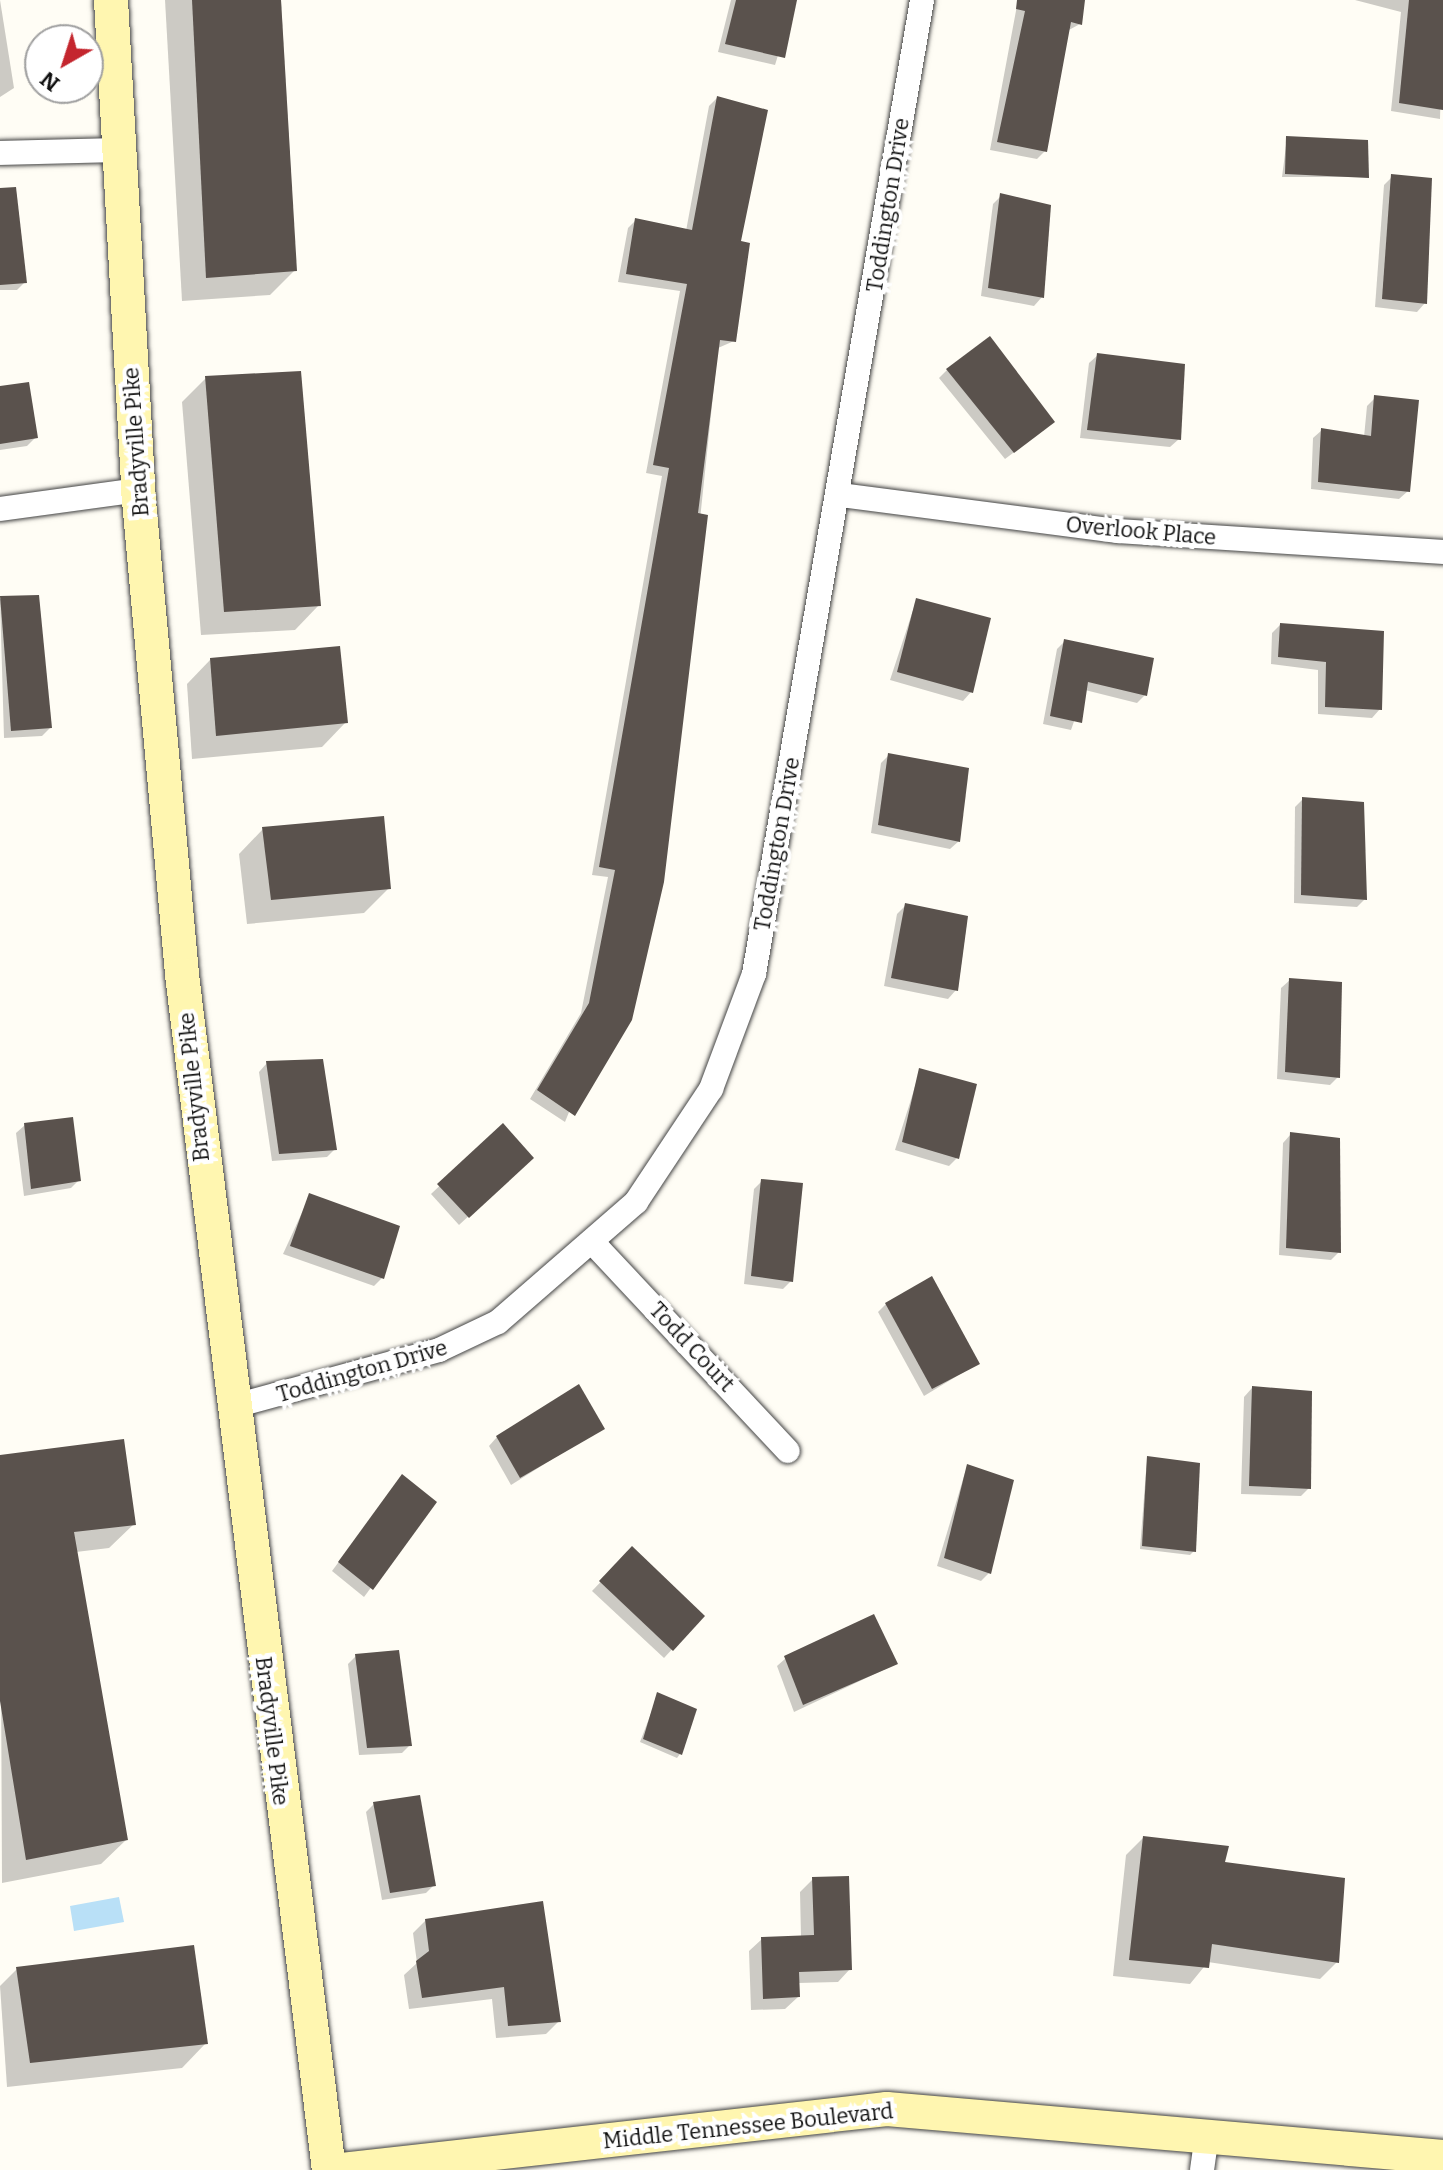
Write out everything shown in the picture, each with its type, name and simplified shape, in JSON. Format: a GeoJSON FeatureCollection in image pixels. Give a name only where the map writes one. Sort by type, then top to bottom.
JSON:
{"type":"FeatureCollection","features":[{"type":"Feature","properties":{"kind":"main road","name":"Bradyville Pike"},"geometry":{"type":"LineString","coordinates":[[111,0],[116,150],[138,490],[231,1407],[329,2170]]}},
{"type":"Feature","properties":{"kind":"main road","name":"Middle Tennessee Boulevard"},"geometry":{"type":"LineString","coordinates":[[342,2170],[887,2109],[1443,2157]]}},
{"type":"Feature","properties":{"kind":"street","name":"Toddington Drive"},"geometry":{"type":"LineString","coordinates":[[231,1407],[465,1341],[595,1245],[672,1156],[711,1089],[754,974],[840,495],[922,0]]}},
{"type":"Feature","properties":{"kind":"street"},"geometry":{"type":"LineString","coordinates":[[0,153],[116,150]]}},
{"type":"Feature","properties":{"kind":"street"},"geometry":{"type":"LineString","coordinates":[[0,509],[138,490]]}},
{"type":"Feature","properties":{"kind":"street","name":"Overlook Place"},"geometry":{"type":"LineString","coordinates":[[840,495],[1118,531],[1443,552]]}},
{"type":"Feature","properties":{"kind":"street","name":"Todd Court"},"geometry":{"type":"LineString","coordinates":[[595,1245],[788,1451]]}},
{"type":"Feature","properties":{"kind":"street"},"geometry":{"type":"LineString","coordinates":[[1202,2170],[1207,2135]]}},
{"type":"Feature","properties":{"kind":"water"},"geometry":{"type":"Polygon","coordinates":[[[119,1897],[124,1922],[74,1931],[70,1906],[119,1897]]]}},
{"type":"Feature","properties":{"kind":"building"},"geometry":{"type":"Polygon","coordinates":[[[192,0],[281,0],[297,271],[206,278],[192,0]]]}},
{"type":"Feature","properties":{"kind":"building"},"geometry":{"type":"Polygon","coordinates":[[[736,0],[797,0],[785,58],[725,44],[736,0]]]}},
{"type":"Feature","properties":{"kind":"building"},"geometry":{"type":"Polygon","coordinates":[[[1017,0],[1085,0],[1082,25],[1071,22],[1047,152],[997,142],[1025,11],[1016,9],[1017,0]]]}},
{"type":"Feature","properties":{"kind":"building"},"geometry":{"type":"Polygon","coordinates":[[[1409,0],[1443,0],[1443,110],[1399,103],[1409,0]]]}},
{"type":"Feature","properties":{"kind":"building"},"geometry":{"type":"Polygon","coordinates":[[[717,96],[768,110],[741,241],[750,243],[736,342],[720,340],[698,513],[708,515],[664,882],[632,1020],[575,1116],[537,1090],[589,1003],[615,870],[599,867],[669,468],[653,465],[687,284],[626,274],[635,218],[692,230],[717,96]]]}},
{"type":"Feature","properties":{"kind":"building"},"geometry":{"type":"Polygon","coordinates":[[[1286,136],[1368,140],[1369,178],[1285,174],[1286,136]]]}},
{"type":"Feature","properties":{"kind":"building"},"geometry":{"type":"Polygon","coordinates":[[[1391,174],[1432,178],[1427,304],[1382,299],[1391,174]]]}},
{"type":"Feature","properties":{"kind":"building"},"geometry":{"type":"Polygon","coordinates":[[[16,187],[27,283],[0,285],[0,188],[16,187]]]}},
{"type":"Feature","properties":{"kind":"building"},"geometry":{"type":"Polygon","coordinates":[[[1000,193],[1051,205],[1044,298],[988,288],[1000,193]]]}},
{"type":"Feature","properties":{"kind":"building"},"geometry":{"type":"Polygon","coordinates":[[[990,336],[1055,422],[1014,453],[946,369],[990,336]]]}},
{"type":"Feature","properties":{"kind":"building"},"geometry":{"type":"Polygon","coordinates":[[[1097,353],[1185,364],[1181,440],[1087,430],[1097,353]]]}},
{"type":"Feature","properties":{"kind":"building"},"geometry":{"type":"Polygon","coordinates":[[[301,371],[321,606],[224,612],[205,376],[301,371]]]}},
{"type":"Feature","properties":{"kind":"building"},"geometry":{"type":"Polygon","coordinates":[[[29,382],[38,438],[0,444],[0,386],[29,382]]]}},
{"type":"Feature","properties":{"kind":"building"},"geometry":{"type":"Polygon","coordinates":[[[1374,395],[1419,400],[1410,492],[1318,482],[1321,428],[1371,436],[1374,395]]]}},
{"type":"Feature","properties":{"kind":"building"},"geometry":{"type":"Polygon","coordinates":[[[39,595],[52,728],[11,731],[0,596],[39,595]]]}},
{"type":"Feature","properties":{"kind":"building"},"geometry":{"type":"Polygon","coordinates":[[[916,598],[991,618],[973,693],[897,672],[916,598]]]}},
{"type":"Feature","properties":{"kind":"building"},"geometry":{"type":"Polygon","coordinates":[[[1280,623],[1384,631],[1382,710],[1325,707],[1326,662],[1278,657],[1280,623]]]}},
{"type":"Feature","properties":{"kind":"building"},"geometry":{"type":"Polygon","coordinates":[[[1064,639],[1154,658],[1147,696],[1088,682],[1082,723],[1050,716],[1064,639]]]}},
{"type":"Feature","properties":{"kind":"building"},"geometry":{"type":"Polygon","coordinates":[[[340,646],[348,723],[216,736],[210,658],[340,646]]]}},
{"type":"Feature","properties":{"kind":"building"},"geometry":{"type":"Polygon","coordinates":[[[888,753],[969,768],[960,842],[878,825],[888,753]]]}},
{"type":"Feature","properties":{"kind":"building"},"geometry":{"type":"Polygon","coordinates":[[[1302,797],[1364,802],[1367,900],[1301,895],[1302,797]]]}},
{"type":"Feature","properties":{"kind":"building"},"geometry":{"type":"Polygon","coordinates":[[[384,816],[391,889],[271,900],[262,827],[384,816]]]}},
{"type":"Feature","properties":{"kind":"building"},"geometry":{"type":"Polygon","coordinates":[[[905,903],[968,916],[958,991],[891,978],[905,903]]]}},
{"type":"Feature","properties":{"kind":"building"},"geometry":{"type":"Polygon","coordinates":[[[1289,978],[1342,982],[1340,1078],[1285,1072],[1289,978]]]}},
{"type":"Feature","properties":{"kind":"building"},"geometry":{"type":"Polygon","coordinates":[[[323,1059],[337,1150],[279,1154],[266,1061],[323,1059]]]}},
{"type":"Feature","properties":{"kind":"building"},"geometry":{"type":"Polygon","coordinates":[[[919,1068],[977,1084],[959,1159],[902,1142],[919,1068]]]}},
{"type":"Feature","properties":{"kind":"building"},"geometry":{"type":"Polygon","coordinates":[[[73,1117],[81,1181],[31,1189],[24,1123],[73,1117]]]}},
{"type":"Feature","properties":{"kind":"building"},"geometry":{"type":"Polygon","coordinates":[[[503,1123],[534,1158],[469,1218],[437,1184],[503,1123]]]}},
{"type":"Feature","properties":{"kind":"building"},"geometry":{"type":"Polygon","coordinates":[[[1290,1132],[1340,1138],[1341,1253],[1286,1248],[1290,1132]]]}},
{"type":"Feature","properties":{"kind":"building"},"geometry":{"type":"Polygon","coordinates":[[[761,1179],[803,1183],[793,1282],[751,1276],[761,1179]]]}},
{"type":"Feature","properties":{"kind":"building"},"geometry":{"type":"Polygon","coordinates":[[[309,1193],[400,1226],[384,1279],[290,1246],[309,1193]]]}},
{"type":"Feature","properties":{"kind":"building"},"geometry":{"type":"Polygon","coordinates":[[[932,1276],[980,1364],[932,1389],[885,1303],[932,1276]]]}},
{"type":"Feature","properties":{"kind":"building"},"geometry":{"type":"Polygon","coordinates":[[[579,1384],[605,1429],[520,1478],[496,1436],[579,1384]]]}},
{"type":"Feature","properties":{"kind":"building"},"geometry":{"type":"Polygon","coordinates":[[[1252,1386],[1312,1391],[1311,1489],[1249,1486],[1252,1386]]]}},
{"type":"Feature","properties":{"kind":"building"},"geometry":{"type":"Polygon","coordinates":[[[124,1439],[136,1525],[74,1532],[128,1840],[26,1860],[0,1701],[0,1455],[124,1439]]]}},
{"type":"Feature","properties":{"kind":"building"},"geometry":{"type":"Polygon","coordinates":[[[1147,1456],[1200,1463],[1196,1552],[1142,1546],[1147,1456]]]}},
{"type":"Feature","properties":{"kind":"building"},"geometry":{"type":"Polygon","coordinates":[[[967,1464],[1014,1480],[991,1574],[944,1558],[967,1464]]]}},
{"type":"Feature","properties":{"kind":"building"},"geometry":{"type":"Polygon","coordinates":[[[402,1474],[437,1502],[373,1590],[338,1562],[402,1474]]]}},
{"type":"Feature","properties":{"kind":"building"},"geometry":{"type":"Polygon","coordinates":[[[632,1546],[705,1616],[673,1651],[599,1581],[632,1546]]]}},
{"type":"Feature","properties":{"kind":"building"},"geometry":{"type":"Polygon","coordinates":[[[874,1614],[898,1664],[803,1705],[784,1656],[874,1614]]]}},
{"type":"Feature","properties":{"kind":"building"},"geometry":{"type":"Polygon","coordinates":[[[399,1650],[412,1746],[367,1748],[355,1654],[399,1650]]]}},
{"type":"Feature","properties":{"kind":"building"},"geometry":{"type":"Polygon","coordinates":[[[657,1692],[697,1709],[682,1755],[643,1739],[657,1692]]]}},
{"type":"Feature","properties":{"kind":"building"},"geometry":{"type":"Polygon","coordinates":[[[420,1795],[436,1886],[390,1893],[373,1802],[420,1795]]]}},
{"type":"Feature","properties":{"kind":"building"},"geometry":{"type":"Polygon","coordinates":[[[1143,1836],[1229,1846],[1225,1862],[1345,1878],[1339,1963],[1212,1944],[1209,1968],[1129,1960],[1143,1836]]]}},
{"type":"Feature","properties":{"kind":"building"},"geometry":{"type":"Polygon","coordinates":[[[849,1876],[852,1970],[799,1972],[800,1997],[763,1999],[761,1937],[814,1935],[812,1877],[849,1876]]]}},
{"type":"Feature","properties":{"kind":"building"},"geometry":{"type":"Polygon","coordinates":[[[543,1901],[561,2022],[508,2026],[504,1987],[422,1998],[416,1961],[429,1951],[425,1919],[543,1901]]]}},
{"type":"Feature","properties":{"kind":"building"},"geometry":{"type":"Polygon","coordinates":[[[194,1945],[208,2044],[30,2063],[16,1967],[194,1945]]]}}]}
